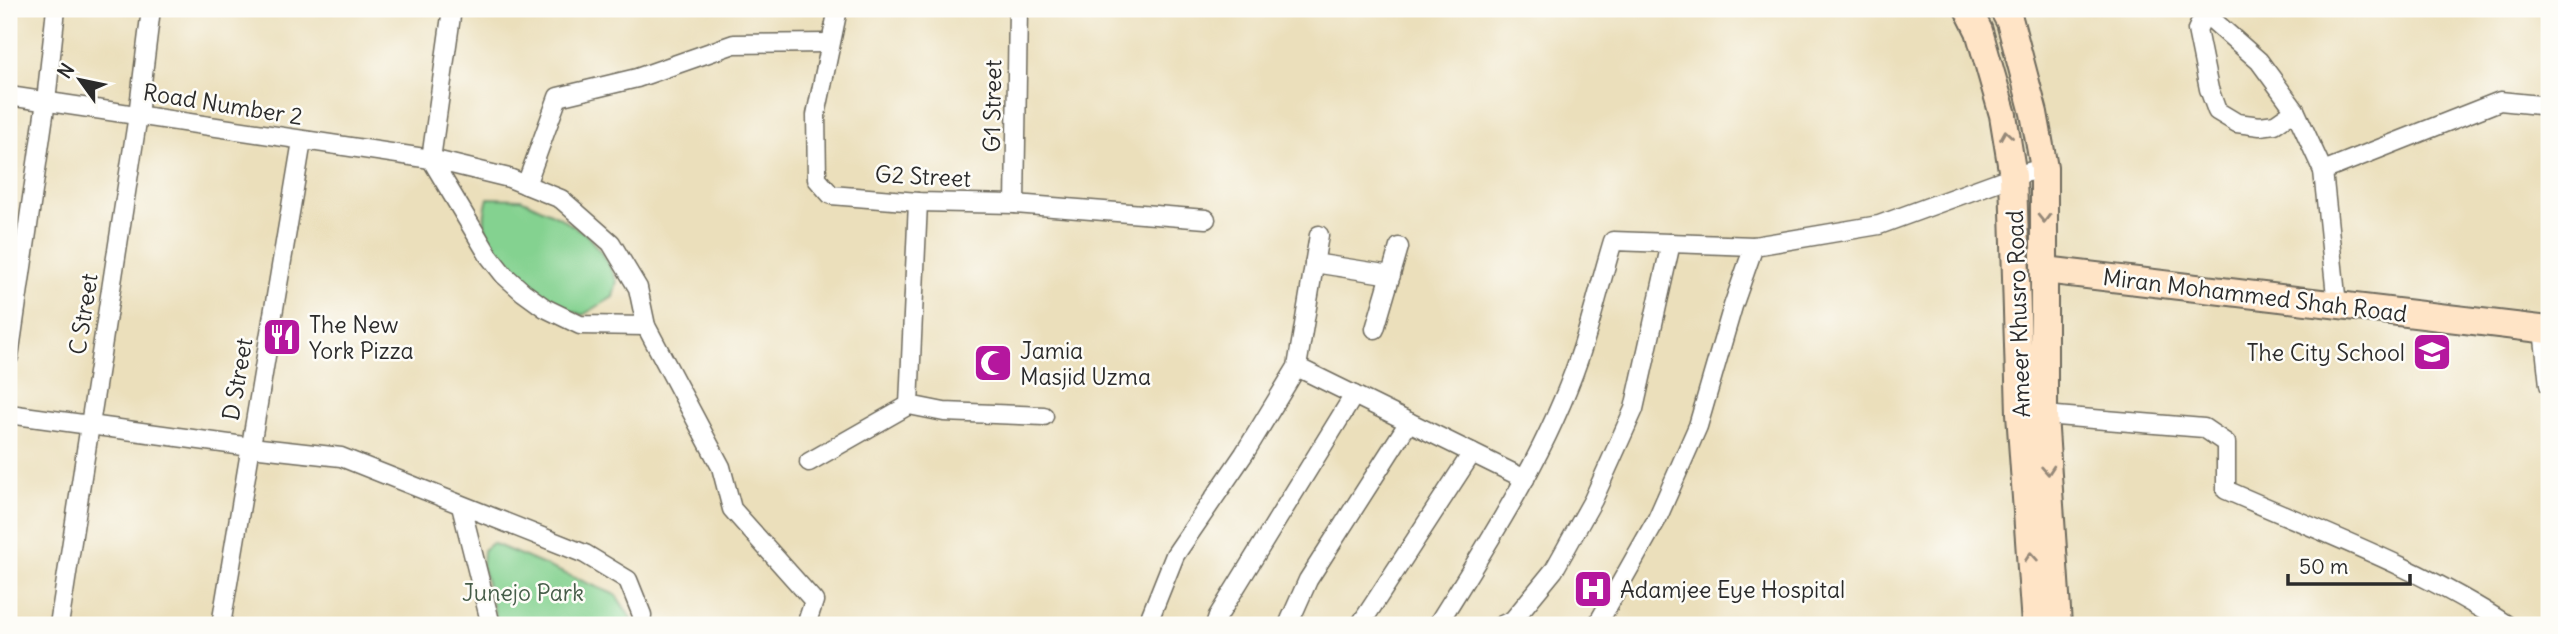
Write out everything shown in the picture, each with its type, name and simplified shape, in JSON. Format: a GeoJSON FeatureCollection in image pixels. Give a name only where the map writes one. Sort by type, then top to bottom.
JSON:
{"type":"FeatureCollection","features":[{"type":"Feature","properties":{"kind":"main road","name":"Ameer Khusro Road"},"geometry":{"type":"LineString","coordinates":[[1968,9],[1979,31],[2003,115],[2013,176],[2020,413],[2035,625]]}},
{"type":"Feature","properties":{"kind":"main road","name":"Ameer Khusro Road"},"geometry":{"type":"LineString","coordinates":[[2003,9],[2010,22],[2034,113],[2043,168],[2044,415],[2058,625]]}},
{"type":"Feature","properties":{"kind":"main road"},"geometry":{"type":"LineString","coordinates":[[2015,253],[2045,271],[2016,290]]}},
{"type":"Feature","properties":{"kind":"main road","name":"Miran Mohammed Shah Road"},"geometry":{"type":"LineString","coordinates":[[2045,271],[2546,330]]}},
{"type":"Feature","properties":{"kind":"street"},"geometry":{"type":"LineString","coordinates":[[9,357],[46,101],[55,9]]}},
{"type":"Feature","properties":{"kind":"street","name":"C Street"},"geometry":{"type":"LineString","coordinates":[[59,625],[138,116],[151,9]]}},
{"type":"Feature","properties":{"kind":"street"},"geometry":{"type":"LineString","coordinates":[[452,9],[431,159],[489,256],[504,275],[523,292],[545,308],[580,325],[646,326]]}},
{"type":"Feature","properties":{"kind":"street","name":"G2 Street"},"geometry":{"type":"LineString","coordinates":[[838,9],[816,115],[817,179],[831,195],[918,202],[1015,204],[1206,219]]}},
{"type":"Feature","properties":{"kind":"street","name":"G1 Street"},"geometry":{"type":"LineString","coordinates":[[1015,204],[1018,9]]}},
{"type":"Feature","properties":{"kind":"street"},"geometry":{"type":"LineString","coordinates":[[2295,110],[2275,124],[2260,126],[2237,123],[2217,111],[2209,89],[2197,30],[2203,11],[2259,61],[2295,110],[2323,171],[2337,305]]}},
{"type":"Feature","properties":{"kind":"street"},"geometry":{"type":"LineString","coordinates":[[526,185],[558,97],[637,78],[734,44],[830,43]]}},
{"type":"Feature","properties":{"kind":"street","name":"Road Number 2"},"geometry":{"type":"LineString","coordinates":[[9,96],[431,159],[509,178],[561,199],[611,243],[638,288],[646,326],[721,467],[732,509],[814,601],[806,625]]}},
{"type":"Feature","properties":{"kind":"street"},"geometry":{"type":"LineString","coordinates":[[2323,171],[2500,101],[2549,106]]}},
{"type":"Feature","properties":{"kind":"street","name":"D Street"},"geometry":{"type":"LineString","coordinates":[[221,625],[302,141]]}},
{"type":"Feature","properties":{"kind":"street"},"geometry":{"type":"LineString","coordinates":[[1437,625],[1525,479],[1579,359],[1613,241],[1754,246],[1879,225],[2013,176],[2043,168]]}},
{"type":"Feature","properties":{"kind":"street"},"geometry":{"type":"LineString","coordinates":[[909,405],[918,202]]}},
{"type":"Feature","properties":{"kind":"street"},"geometry":{"type":"LineString","coordinates":[[1147,625],[1175,555],[1244,454],[1297,367],[1319,235]]}},
{"type":"Feature","properties":{"kind":"street"},"geometry":{"type":"LineString","coordinates":[[1502,625],[1513,620],[1554,570],[1593,500],[1619,443],[1634,409],[1671,243]]}},
{"type":"Feature","properties":{"kind":"street"},"geometry":{"type":"LineString","coordinates":[[1597,625],[1657,519],[1698,426],[1732,306],[1754,246]]}},
{"type":"Feature","properties":{"kind":"street"},"geometry":{"type":"LineString","coordinates":[[1375,329],[1399,247]]}},
{"type":"Feature","properties":{"kind":"street"},"geometry":{"type":"LineString","coordinates":[[1314,263],[1391,275]]}},
{"type":"Feature","properties":{"kind":"street"},"geometry":{"type":"LineString","coordinates":[[2546,330],[2549,385]]}},
{"type":"Feature","properties":{"kind":"street"},"geometry":{"type":"LineString","coordinates":[[1297,367],[1525,479]]}},
{"type":"Feature","properties":{"kind":"street"},"geometry":{"type":"LineString","coordinates":[[1215,625],[1354,395]]}},
{"type":"Feature","properties":{"kind":"street"},"geometry":{"type":"LineString","coordinates":[[809,462],[909,405],[944,412],[1044,416]]}},
{"type":"Feature","properties":{"kind":"street"},"geometry":{"type":"LineString","coordinates":[[9,414],[341,457],[585,554],[628,580],[642,615],[641,625]]}},
{"type":"Feature","properties":{"kind":"street"},"geometry":{"type":"LineString","coordinates":[[2044,415],[2204,428],[2226,443],[2226,490],[2406,569],[2507,625]]}},
{"type":"Feature","properties":{"kind":"street"},"geometry":{"type":"LineString","coordinates":[[1288,625],[1308,580],[1409,422]]}},
{"type":"Feature","properties":{"kind":"street"},"geometry":{"type":"LineString","coordinates":[[1360,625],[1472,453]]}},
{"type":"Feature","properties":{"kind":"street"},"geometry":{"type":"LineString","coordinates":[[461,506],[491,625]]}},
{"type":"Feature","properties":{"kind":"green space"},"geometry":{"type":"Polygon","coordinates":[[[488,198],[521,199],[586,234],[605,257],[617,281],[613,297],[583,315],[557,307],[536,294],[505,263],[490,241],[485,222],[488,198]]]}},
{"type":"Feature","properties":{"kind":"green space","name":"Junejo Park"},"geometry":{"type":"Polygon","coordinates":[[[492,543],[616,595],[631,618],[632,625],[498,625],[482,565],[483,550],[492,543]]]}},
{"type":"Feature","properties":{"kind":"place","name":"The New York Pizza"},"geometry":{"type":"Point","coordinates":[282,337]}},
{"type":"Feature","properties":{"kind":"place","name":"The City School"},"geometry":{"type":"Point","coordinates":[2432,352]}},
{"type":"Feature","properties":{"kind":"place","name":"Jamia Masjid Uzma"},"geometry":{"type":"Point","coordinates":[993,363]}},
{"type":"Feature","properties":{"kind":"place","name":"Adamjee Eye Hospital"},"geometry":{"type":"Point","coordinates":[1593,589]}}]}
